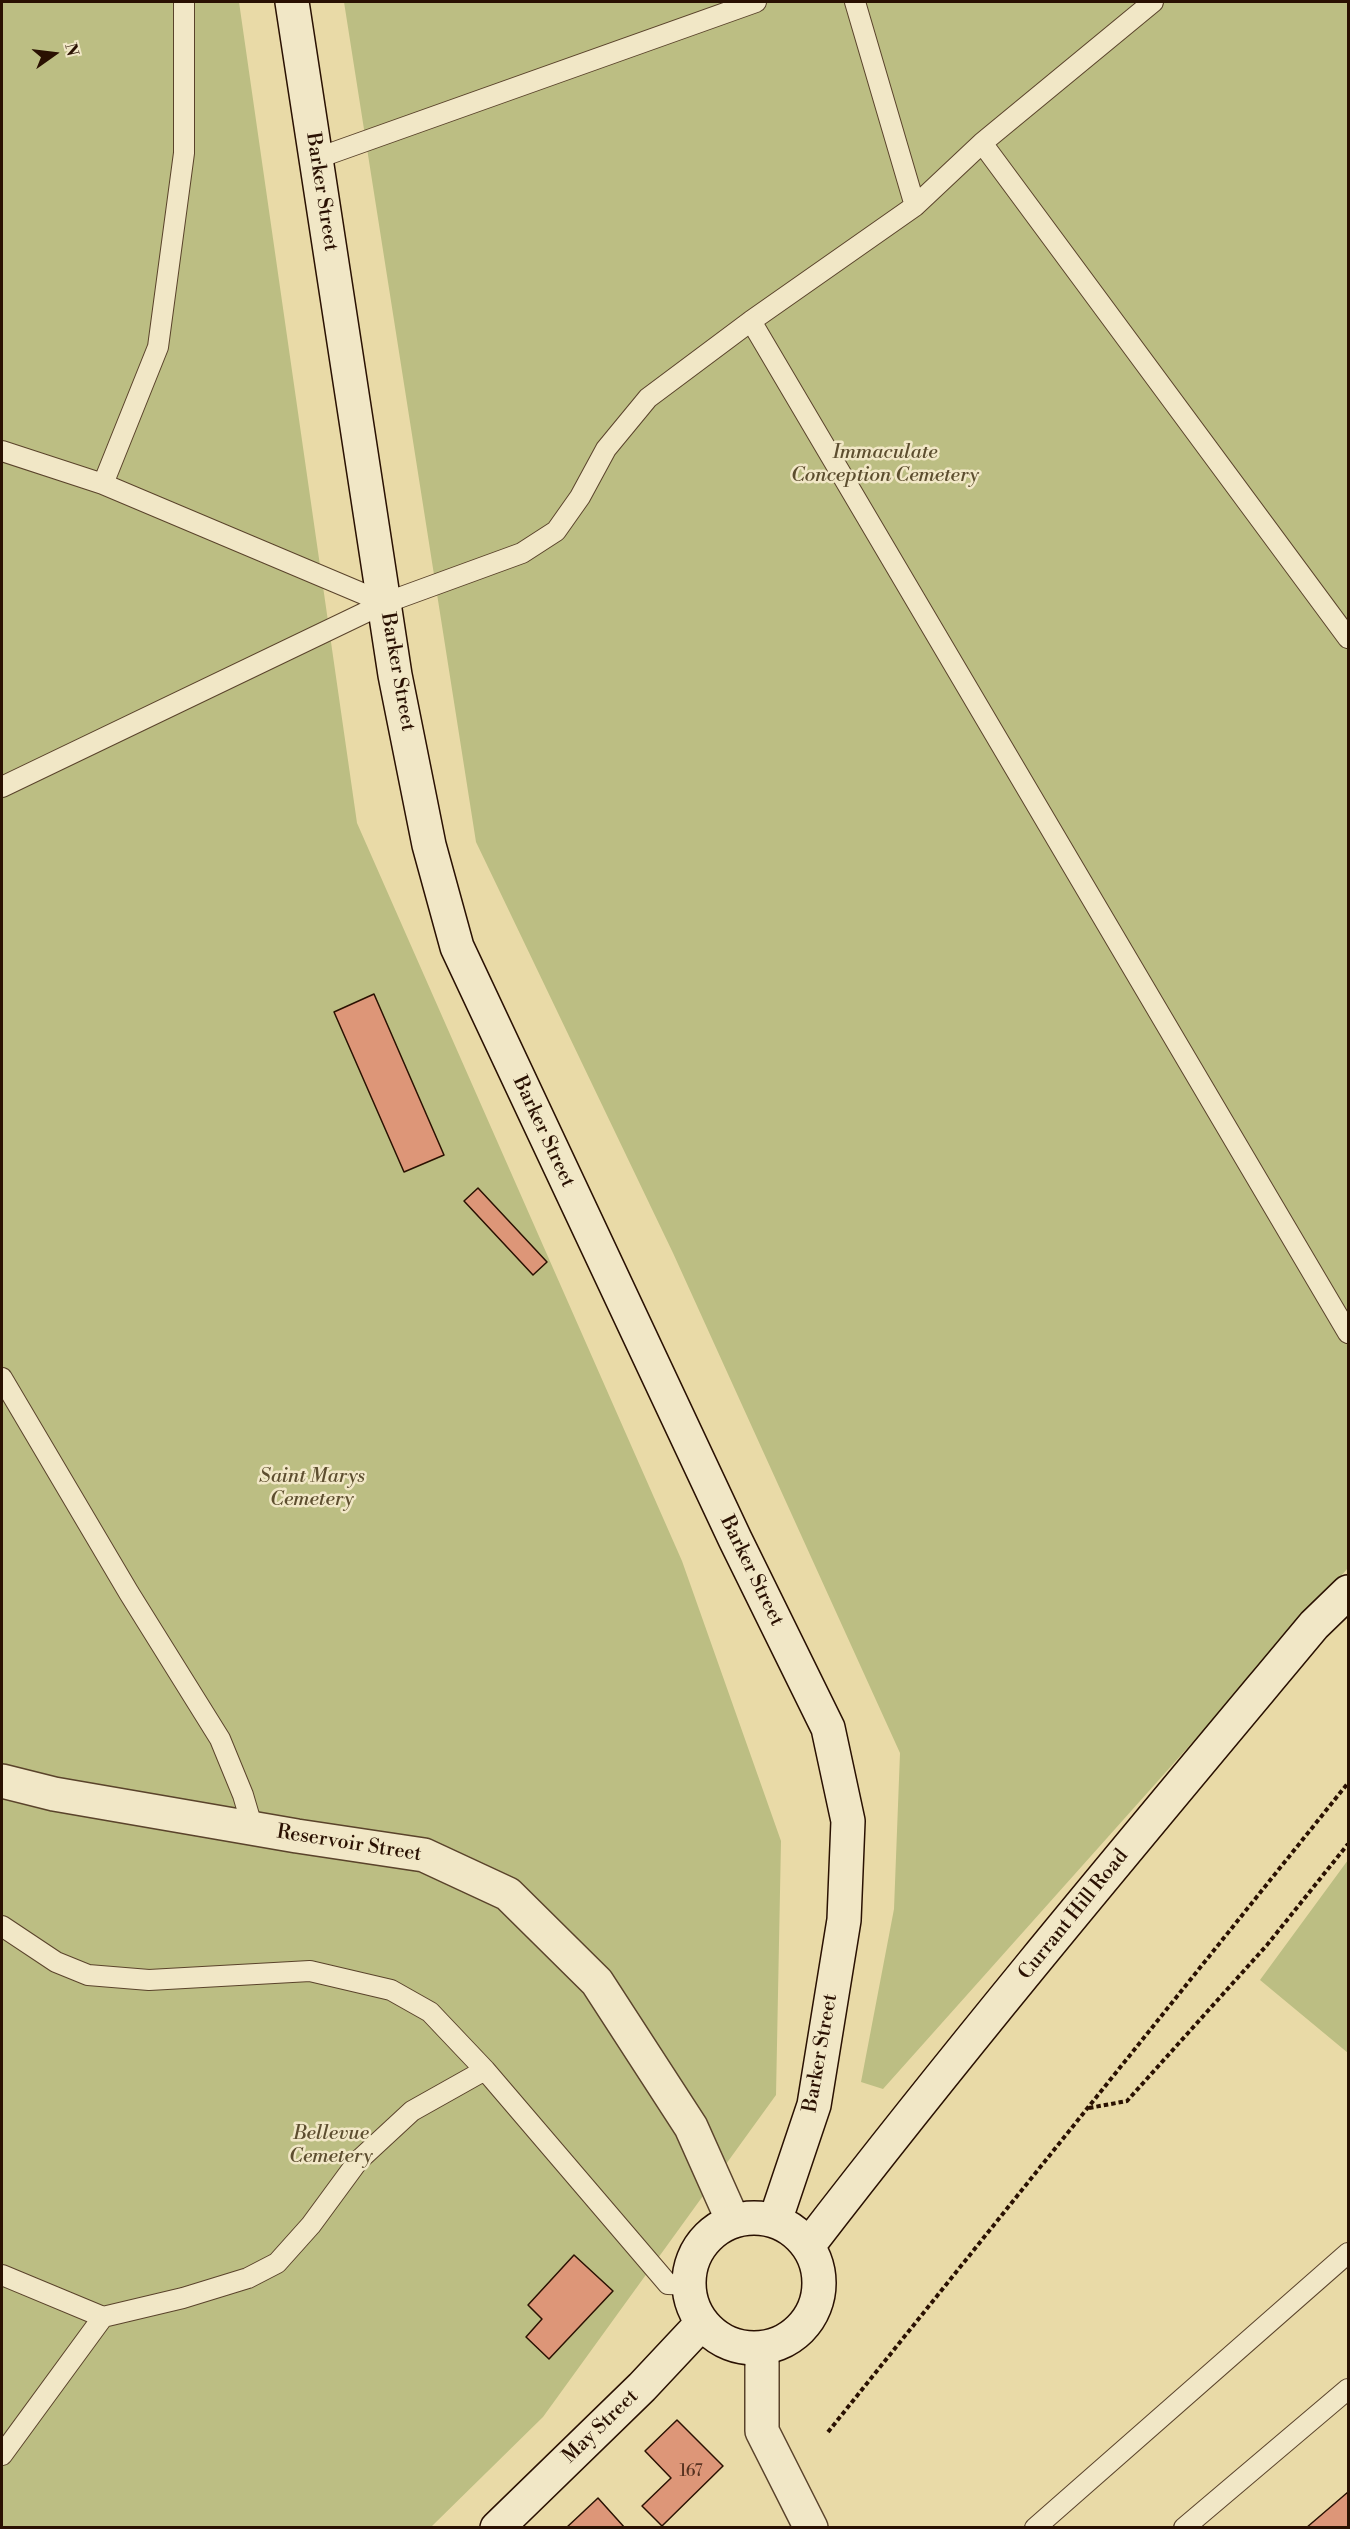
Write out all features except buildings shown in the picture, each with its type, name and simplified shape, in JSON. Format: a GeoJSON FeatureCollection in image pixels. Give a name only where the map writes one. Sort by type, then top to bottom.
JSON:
{"type":"FeatureCollection","features":[{"type":"Feature","properties":{"kind":"main road","name":"Barker Street"},"geometry":{"type":"LineString","coordinates":[[292,2],[395,675],[429,845],[457,947],[735,1539],[828,1728],[848,1821],[844,1920],[814,2105],[775,2221]]}},
{"type":"Feature","properties":{"kind":"main road","name":"Currant Hill Road"},"geometry":{"type":"LineString","coordinates":[[808,2246],[906,2119],[1129,1848],[1314,1625],[1348,1592]]}},
{"type":"Feature","properties":{"kind":"main road","name":"Reservoir Street"},"geometry":{"type":"LineString","coordinates":[[2,1781],[54,1794],[253,1829],[424,1855],[508,1894],[597,1982],[691,2127],[734,2221]]}},
{"type":"Feature","properties":{"kind":"main road"},"geometry":{"type":"LineString","coordinates":[[754,2217],[775,2221],[794,2230],[808,2246],[818,2266],[820,2289],[814,2310],[801,2329],[783,2342],[762,2349],[739,2347],[718,2338],[702,2323],[692,2305],[688,2285],[692,2264],[701,2245],[715,2230],[734,2221],[754,2217]]}},
{"type":"Feature","properties":{"kind":"main road","name":"May Street"},"geometry":{"type":"LineString","coordinates":[[497,2528],[642,2387],[702,2323]]}},
{"type":"Feature","properties":{"kind":"main road"},"geometry":{"type":"LineString","coordinates":[[762,2349],[762,2431],[811,2528]]}},
{"type":"Feature","properties":{"kind":"lane"},"geometry":{"type":"LineString","coordinates":[[103,484],[158,347],[184,153],[184,2]]}},
{"type":"Feature","properties":{"kind":"lane"},"geometry":{"type":"LineString","coordinates":[[315,159],[756,2]]}},
{"type":"Feature","properties":{"kind":"lane"},"geometry":{"type":"LineString","coordinates":[[855,2],[915,206]]}},
{"type":"Feature","properties":{"kind":"lane"},"geometry":{"type":"LineString","coordinates":[[2,787],[385,603],[522,553],[555,531],[580,497],[606,449],[648,398],[751,321],[915,206],[982,143],[1153,2]]}},
{"type":"Feature","properties":{"kind":"lane"},"geometry":{"type":"LineString","coordinates":[[982,143],[1348,638]]}},
{"type":"Feature","properties":{"kind":"lane"},"geometry":{"type":"LineString","coordinates":[[751,321],[1348,1333]]}},
{"type":"Feature","properties":{"kind":"lane"},"geometry":{"type":"LineString","coordinates":[[2,451],[103,484],[385,603]]}},
{"type":"Feature","properties":{"kind":"lane"},"geometry":{"type":"LineString","coordinates":[[2,1378],[129,1593],[220,1739],[243,1795],[253,1829]]}},
{"type":"Feature","properties":{"kind":"lane"},"geometry":{"type":"LineString","coordinates":[[2,1926],[56,1962],[88,1975],[149,1980],[310,1971],[390,1990],[430,2012],[485,2070],[668,2284],[688,2285]]}},
{"type":"Feature","properties":{"kind":"lane"},"geometry":{"type":"LineString","coordinates":[[2,2275],[103,2317],[194,2295],[248,2278],[277,2263],[310,2225],[358,2161],[412,2111],[485,2070]]}},
{"type":"Feature","properties":{"kind":"lane"},"geometry":{"type":"LineString","coordinates":[[1035,2528],[1348,2253]]}},
{"type":"Feature","properties":{"kind":"lane"},"geometry":{"type":"LineString","coordinates":[[2,2455],[103,2317]]}},
{"type":"Feature","properties":{"kind":"lane"},"geometry":{"type":"LineString","coordinates":[[1184,2528],[1348,2389]]}},
{"type":"Feature","properties":{"kind":"path"},"geometry":{"type":"LineString","coordinates":[[828,2432],[1348,1784]]}},
{"type":"Feature","properties":{"kind":"path"},"geometry":{"type":"LineString","coordinates":[[1088,2108],[1127,2101],[1267,1945],[1348,1844]]}},
{"type":"Feature","properties":{"kind":"green space","name":"Saint Marys Cemetery"},"geometry":{"type":"Polygon","coordinates":[[[2,2],[239,2],[357,823],[682,1561],[781,1841],[776,2095],[543,2417],[431,2527],[2,2528],[2,2]]]}},
{"type":"Feature","properties":{"kind":"green space","name":"Immaculate Conception Cemetery"},"geometry":{"type":"Polygon","coordinates":[[[344,2],[1348,2],[1348,1568],[883,2089],[861,2082],[894,1909],[900,1753],[673,1253],[476,842],[344,2]]]}},
{"type":"Feature","properties":{"kind":"green space"},"geometry":{"type":"Polygon","coordinates":[[[1348,1860],[1348,2053],[1260,1980],[1348,1860]]]}},
{"type":"Feature","properties":{"kind":"park label","name":"Bellevue Cemetery"},"geometry":{"type":"Point","coordinates":[331,2146]}}]}
